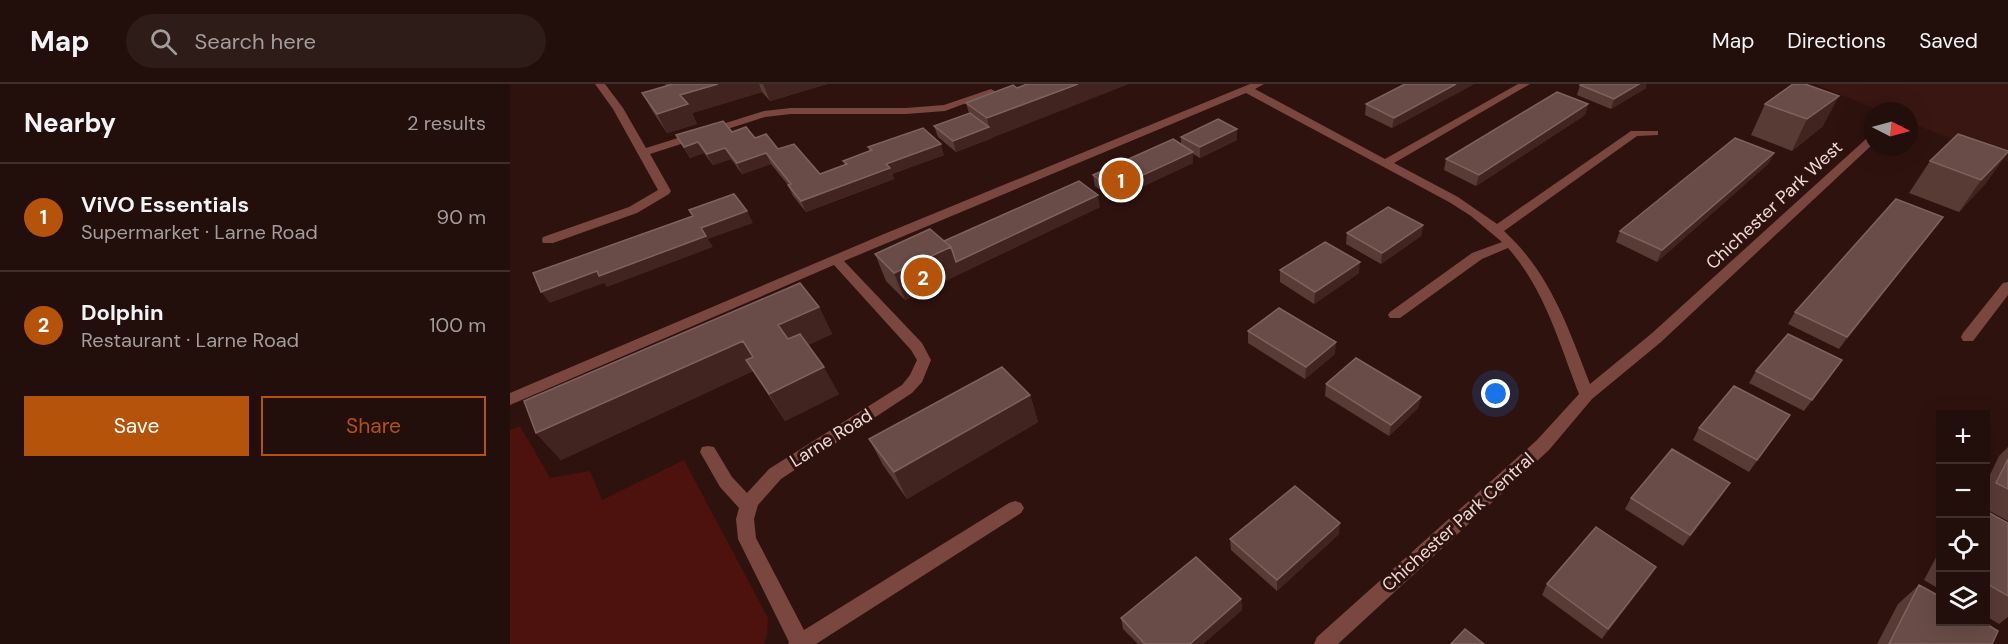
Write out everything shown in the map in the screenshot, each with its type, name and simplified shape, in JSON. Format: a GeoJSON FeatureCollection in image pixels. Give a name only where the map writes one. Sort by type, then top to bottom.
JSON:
{"type":"FeatureCollection","features":[{"type":"Feature","properties":{"kind":"street"},"geometry":{"type":"LineString","coordinates":[[548,240],[633,210],[665,191],[618,108],[600,84]]}},
{"type":"Feature","properties":{"kind":"street"},"geometry":{"type":"LineString","coordinates":[[1384,164],[1525,84]]}},
{"type":"Feature","properties":{"kind":"street"},"geometry":{"type":"LineString","coordinates":[[510,399],[1253,86],[1384,164],[1457,201],[1497,230],[1510,243],[1544,288],[1559,319],[1587,395]]}},
{"type":"Feature","properties":{"kind":"street"},"geometry":{"type":"LineString","coordinates":[[644,152],[764,114],[791,111],[906,111],[945,108],[991,92]]}},
{"type":"Feature","properties":{"kind":"street"},"geometry":{"type":"LineString","coordinates":[[1497,230],[1635,133],[1654,133]]}},
{"type":"Feature","properties":{"kind":"street","name":"Chichester Park West"},"geometry":{"type":"LineString","coordinates":[[1702,295],[1864,146]]}},
{"type":"Feature","properties":{"kind":"street"},"geometry":{"type":"LineString","coordinates":[[1395,315],[1477,256],[1510,243]]}},
{"type":"Feature","properties":{"kind":"street","name":"Larne Road"},"geometry":{"type":"LineString","coordinates":[[748,506],[758,490],[775,474],[907,389],[923,366],[921,351],[836,260]]}},
{"type":"Feature","properties":{"kind":"street"},"geometry":{"type":"LineString","coordinates":[[1968,337],[2008,286]]}},
{"type":"Feature","properties":{"kind":"street","name":"Chichester Park Central"},"geometry":{"type":"LineString","coordinates":[[1324,644],[1543,445],[1587,395],[1656,338],[1702,295]]}},
{"type":"Feature","properties":{"kind":"street"},"geometry":{"type":"LineString","coordinates":[[708,452],[726,482],[748,506],[744,524],[747,539],[799,644],[1015,508]]}},
{"type":"Feature","properties":{"kind":"shaded area"},"geometry":{"type":"Polygon","coordinates":[[[1815,84],[2008,84],[2008,162],[1918,126],[1918,102],[1864,102],[1864,104],[1815,84]]]}},
{"type":"Feature","properties":{"kind":"shaded area"},"geometry":{"type":"Polygon","coordinates":[[[520,426],[550,478],[590,471],[602,500],[684,460],[768,618],[764,644],[510,644],[510,430],[520,426]]]}},
{"type":"Feature","properties":{"kind":"building"},"geometry":{"type":"Polygon","coordinates":[[[673,84],[718,84],[680,95],[688,104],[657,114],[642,93],[673,84]]]}},
{"type":"Feature","properties":{"kind":"building"},"geometry":{"type":"Polygon","coordinates":[[[1027,84],[1078,84],[987,118],[966,103],[1013,85],[1017,88],[1027,84]]]}},
{"type":"Feature","properties":{"kind":"building"},"geometry":{"type":"Polygon","coordinates":[[[1405,84],[1456,84],[1394,118],[1366,104],[1405,84]]]}},
{"type":"Feature","properties":{"kind":"building"},"geometry":{"type":"Polygon","coordinates":[[[1581,84],[1639,84],[1614,99],[1581,84]]]}},
{"type":"Feature","properties":{"kind":"building"},"geometry":{"type":"Polygon","coordinates":[[[1793,84],[1805,84],[1839,96],[1807,119],[1765,104],[1793,84]]]}},
{"type":"Feature","properties":{"kind":"building"},"geometry":{"type":"Polygon","coordinates":[[[1557,92],[1588,104],[1479,175],[1446,159],[1557,92]]]}},
{"type":"Feature","properties":{"kind":"building"},"geometry":{"type":"Polygon","coordinates":[[[970,113],[989,127],[953,141],[934,126],[970,113]]]}},
{"type":"Feature","properties":{"kind":"building"},"geometry":{"type":"Polygon","coordinates":[[[1218,119],[1237,129],[1200,147],[1181,137],[1218,119]]]}},
{"type":"Feature","properties":{"kind":"building"},"geometry":{"type":"Polygon","coordinates":[[[723,121],[732,132],[746,127],[755,138],[766,134],[778,149],[794,144],[820,174],[847,164],[843,161],[872,150],[868,147],[923,128],[941,144],[886,164],[890,168],[801,201],[788,185],[791,184],[766,153],[737,163],[725,148],[707,154],[698,142],[684,147],[676,135],[723,121]]]}},
{"type":"Feature","properties":{"kind":"building"},"geometry":{"type":"Polygon","coordinates":[[[1958,134],[2008,152],[1981,180],[1930,161],[1958,134]]]}},
{"type":"Feature","properties":{"kind":"building"},"geometry":{"type":"Polygon","coordinates":[[[1735,138],[1774,153],[1662,250],[1620,231],[1735,138]]]}},
{"type":"Feature","properties":{"kind":"building"},"geometry":{"type":"Polygon","coordinates":[[[1173,139],[1193,152],[1113,189],[1093,175],[1173,139]]]}},
{"type":"Feature","properties":{"kind":"building"},"geometry":{"type":"Polygon","coordinates":[[[1079,181],[1098,195],[956,262],[951,247],[944,241],[1079,181]]]}},
{"type":"Feature","properties":{"kind":"building"},"geometry":{"type":"Polygon","coordinates":[[[734,194],[747,211],[701,228],[706,236],[599,276],[597,271],[541,292],[533,273],[693,216],[689,210],[734,194]]]}},
{"type":"Feature","properties":{"kind":"building"},"geometry":{"type":"Polygon","coordinates":[[[1896,199],[1943,217],[1847,337],[1795,312],[1896,199]]]}},
{"type":"Feature","properties":{"kind":"building"},"geometry":{"type":"Polygon","coordinates":[[[1388,207],[1423,225],[1382,253],[1347,233],[1388,207]]]}},
{"type":"Feature","properties":{"kind":"building"},"geometry":{"type":"Polygon","coordinates":[[[930,229],[951,247],[894,273],[875,254],[930,229]]]}},
{"type":"Feature","properties":{"kind":"building"},"geometry":{"type":"Polygon","coordinates":[[[1325,242],[1360,262],[1315,292],[1280,270],[1325,242]]]}},
{"type":"Feature","properties":{"kind":"building"},"geometry":{"type":"Polygon","coordinates":[[[800,283],[819,307],[778,325],[788,339],[800,334],[824,367],[769,394],[746,360],[753,357],[743,341],[536,433],[524,401],[800,283]]]}},
{"type":"Feature","properties":{"kind":"building"},"geometry":{"type":"Polygon","coordinates":[[[1279,308],[1336,342],[1306,367],[1248,331],[1279,308]]]}},
{"type":"Feature","properties":{"kind":"building"},"geometry":{"type":"Polygon","coordinates":[[[1788,334],[1842,360],[1812,400],[1756,371],[1788,334]]]}},
{"type":"Feature","properties":{"kind":"building"},"geometry":{"type":"Polygon","coordinates":[[[1356,358],[1421,397],[1391,425],[1326,384],[1356,358]]]}},
{"type":"Feature","properties":{"kind":"building"},"geometry":{"type":"Polygon","coordinates":[[[1002,367],[1030,395],[894,472],[869,439],[1002,367]]]}},
{"type":"Feature","properties":{"kind":"building"},"geometry":{"type":"Polygon","coordinates":[[[1734,386],[1790,415],[1757,460],[1699,428],[1734,386]]]}},
{"type":"Feature","properties":{"kind":"building"},"geometry":{"type":"Polygon","coordinates":[[[1672,449],[1730,483],[1690,535],[1631,498],[1672,449]]]}},
{"type":"Feature","properties":{"kind":"building"},"geometry":{"type":"Polygon","coordinates":[[[2008,459],[2008,489],[1996,483],[2008,459]]]}},
{"type":"Feature","properties":{"kind":"building"},"geometry":{"type":"Polygon","coordinates":[[[1295,486],[1340,523],[1277,580],[1230,539],[1295,486]]]}},
{"type":"Feature","properties":{"kind":"building"},"geometry":{"type":"Polygon","coordinates":[[[1990,513],[2008,523],[2008,596],[1990,585],[1990,513]]]}},
{"type":"Feature","properties":{"kind":"building"},"geometry":{"type":"Polygon","coordinates":[[[1596,527],[1656,567],[1608,629],[1547,584],[1596,527]]]}},
{"type":"Feature","properties":{"kind":"building"},"geometry":{"type":"Polygon","coordinates":[[[1196,557],[1241,599],[1190,644],[1145,644],[1121,618],[1196,557]]]}},
{"type":"Feature","properties":{"kind":"building"},"geometry":{"type":"Polygon","coordinates":[[[1919,585],[1936,594],[1936,626],[1990,626],[1998,631],[1992,644],[1889,644],[1919,585]]]}},
{"type":"Feature","properties":{"kind":"building"},"geometry":{"type":"Polygon","coordinates":[[[1465,629],[1484,644],[1451,644],[1465,629]]]}},
{"type":"Feature","properties":{"kind":"place","name":"ViVO Essentials"},"geometry":{"type":"Point","coordinates":[1121,180]}},
{"type":"Feature","properties":{"kind":"place","name":"Dolphin"},"geometry":{"type":"Point","coordinates":[923,277]}}]}
